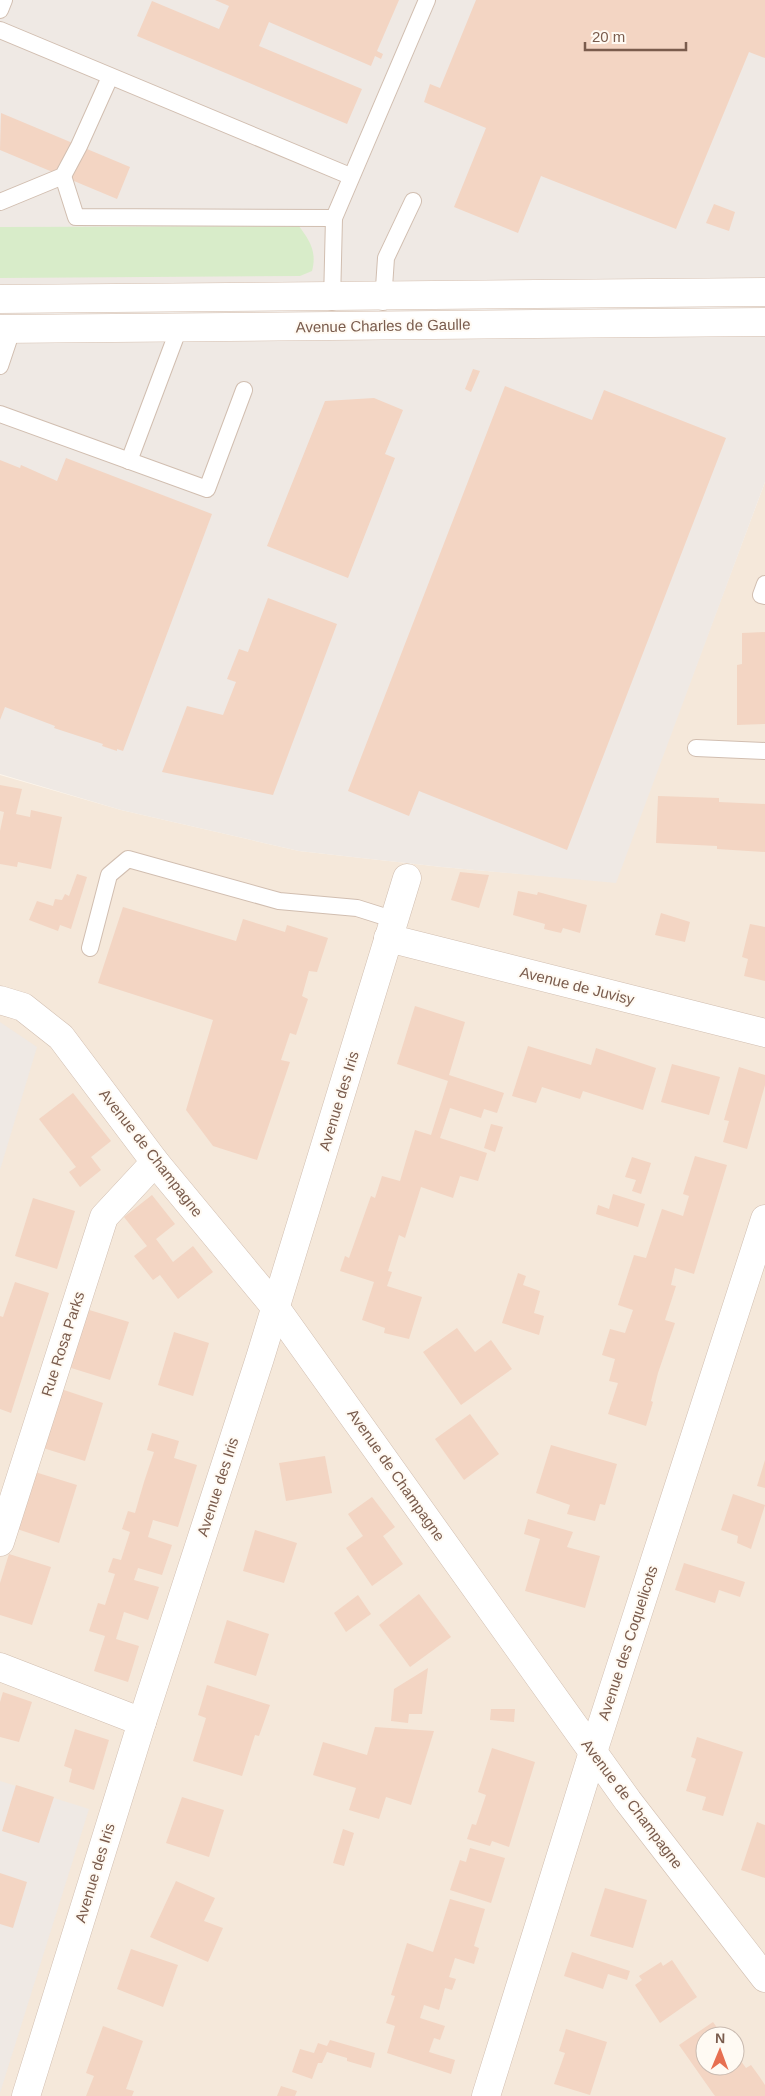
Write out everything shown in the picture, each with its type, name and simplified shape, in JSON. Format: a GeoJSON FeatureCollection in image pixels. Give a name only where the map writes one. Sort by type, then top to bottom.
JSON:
{"type":"FeatureCollection","features":[{"type":"Feature","properties":{"kind":"street","name":"Avenue Charles de Gaulle"},"geometry":{"type":"LineString","coordinates":[[328,303],[364,312],[383,300],[762,292]]}},
{"type":"Feature","properties":{"kind":"street"},"geometry":{"type":"LineString","coordinates":[[651,323],[693,307],[755,307],[762,292]]}},
{"type":"Feature","properties":{"kind":"street"},"geometry":{"type":"LineString","coordinates":[[0,299],[328,303]]}},
{"type":"Feature","properties":{"kind":"street"},"geometry":{"type":"LineString","coordinates":[[191,327],[252,312],[328,303]]}},
{"type":"Feature","properties":{"kind":"street","name":"Avenue Charles de Gaulle"},"geometry":{"type":"LineString","coordinates":[[6,330],[765,322]]}},
{"type":"Feature","properties":{"kind":"street","name":"Avenue des Iris"},"geometry":{"type":"LineString","coordinates":[[26,2096],[142,1722],[275,1307],[407,878]]}},
{"type":"Feature","properties":{"kind":"street","name":"Avenue de Juvisy"},"geometry":{"type":"LineString","coordinates":[[392,929],[765,1033]]}},
{"type":"Feature","properties":{"kind":"street","name":"Avenue de Champagne"},"geometry":{"type":"LineString","coordinates":[[0,1000],[23,1007],[61,1037],[154,1162],[275,1307],[628,1802],[765,1978]]}},
{"type":"Feature","properties":{"kind":"street","name":"Rue Rosa Parks"},"geometry":{"type":"LineString","coordinates":[[0,1542],[104,1217],[154,1162]]}},
{"type":"Feature","properties":{"kind":"street","name":"Avenue des Coquelicots"},"geometry":{"type":"LineString","coordinates":[[486,2096],[593,1752],[765,1219]]}},
{"type":"Feature","properties":{"kind":"street"},"geometry":{"type":"LineString","coordinates":[[0,1667],[142,1722]]}},
{"type":"Feature","properties":{"kind":"lane"},"geometry":{"type":"LineString","coordinates":[[0,10],[4,0]]}},
{"type":"Feature","properties":{"kind":"lane"},"geometry":{"type":"LineString","coordinates":[[328,303],[334,218],[350,176],[427,0]]}},
{"type":"Feature","properties":{"kind":"lane"},"geometry":{"type":"LineString","coordinates":[[0,30],[350,176]]}},
{"type":"Feature","properties":{"kind":"lane"},"geometry":{"type":"LineString","coordinates":[[0,202],[63,176],[79,146],[110,76]]}},
{"type":"Feature","properties":{"kind":"lane"},"geometry":{"type":"LineString","coordinates":[[63,176],[76,217],[334,218]]}},
{"type":"Feature","properties":{"kind":"lane"},"geometry":{"type":"LineString","coordinates":[[383,300],[386,258],[413,201]]}},
{"type":"Feature","properties":{"kind":"lane"},"geometry":{"type":"LineString","coordinates":[[129,461],[191,327]]}},
{"type":"Feature","properties":{"kind":"lane"},"geometry":{"type":"LineString","coordinates":[[0,366],[6,330]]}},
{"type":"Feature","properties":{"kind":"lane"},"geometry":{"type":"LineString","coordinates":[[0,414],[207,490],[244,390]]}},
{"type":"Feature","properties":{"kind":"lane"},"geometry":{"type":"LineString","coordinates":[[765,584],[761,595],[765,596]]}},
{"type":"Feature","properties":{"kind":"lane"},"geometry":{"type":"LineString","coordinates":[[696,748],[765,751]]}},
{"type":"Feature","properties":{"kind":"lane"},"geometry":{"type":"LineString","coordinates":[[90,948],[109,875],[128,859],[279,901],[357,908],[392,929]]}},
{"type":"Feature","properties":{"kind":"shaded area"},"geometry":{"type":"Polygon","coordinates":[[[0,0],[765,0],[765,482],[616,883],[442,867],[299,851],[121,810],[0,774],[0,0]]]}},
{"type":"Feature","properties":{"kind":"shaded area"},"geometry":{"type":"Polygon","coordinates":[[[765,482],[765,2096],[0,2096],[0,775],[121,810],[299,851],[442,867],[615,882],[765,482]]]}},
{"type":"Feature","properties":{"kind":"shaded area"},"geometry":{"type":"Polygon","coordinates":[[[0,1022],[37,1047],[0,1170],[0,1022]]]}},
{"type":"Feature","properties":{"kind":"shaded area"},"geometry":{"type":"Polygon","coordinates":[[[0,1781],[89,1809],[0,2093],[0,1781]]]}},
{"type":"Feature","properties":{"kind":"green space"},"geometry":{"type":"Polygon","coordinates":[[[299,226],[312,247],[314,258],[312,271],[300,276],[0,278],[0,227],[299,226]]]}},
{"type":"Feature","properties":{"kind":"building"},"geometry":{"type":"Polygon","coordinates":[[[215,0],[399,0],[377,51],[383,54],[381,59],[375,56],[371,66],[269,22],[259,46],[362,89],[347,124],[137,36],[152,1],[219,29],[229,6],[215,0]]]}},
{"type":"Feature","properties":{"kind":"building"},"geometry":{"type":"Polygon","coordinates":[[[476,0],[765,0],[765,58],[749,52],[676,229],[541,176],[518,233],[454,207],[486,128],[424,102],[430,84],[440,88],[476,0]]]}},
{"type":"Feature","properties":{"kind":"building"},"geometry":{"type":"Polygon","coordinates":[[[1,113],[130,167],[117,199],[0,150],[1,113]]]}},
{"type":"Feature","properties":{"kind":"building"},"geometry":{"type":"Polygon","coordinates":[[[714,204],[735,212],[729,231],[706,223],[714,204]]]}},
{"type":"Feature","properties":{"kind":"building"},"geometry":{"type":"Polygon","coordinates":[[[473,369],[480,371],[471,392],[465,389],[473,369]]]}},
{"type":"Feature","properties":{"kind":"building"},"geometry":{"type":"Polygon","coordinates":[[[505,386],[592,420],[604,390],[726,438],[567,850],[419,791],[409,816],[348,791],[505,386]]]}},
{"type":"Feature","properties":{"kind":"building"},"geometry":{"type":"Polygon","coordinates":[[[374,398],[403,410],[385,454],[395,458],[348,578],[267,546],[325,401],[374,398]]]}},
{"type":"Feature","properties":{"kind":"building"},"geometry":{"type":"Polygon","coordinates":[[[66,458],[212,514],[123,751],[102,746],[103,744],[54,728],[55,726],[5,707],[0,720],[0,460],[20,468],[21,465],[57,481],[66,458]]]}},
{"type":"Feature","properties":{"kind":"building"},"geometry":{"type":"Polygon","coordinates":[[[268,598],[337,624],[273,795],[162,772],[187,706],[223,715],[236,682],[227,679],[239,649],[248,652],[268,598]]]}},
{"type":"Feature","properties":{"kind":"building"},"geometry":{"type":"Polygon","coordinates":[[[765,632],[765,724],[737,725],[737,665],[742,664],[742,633],[765,632]]]}},
{"type":"Feature","properties":{"kind":"building"},"geometry":{"type":"Polygon","coordinates":[[[0,785],[22,789],[16,814],[30,817],[31,810],[62,817],[51,869],[18,862],[17,867],[0,864],[0,831],[4,812],[0,811],[0,785]]]}},
{"type":"Feature","properties":{"kind":"building"},"geometry":{"type":"Polygon","coordinates":[[[658,796],[719,798],[719,802],[765,804],[765,852],[717,849],[717,846],[656,843],[658,796]]]}},
{"type":"Feature","properties":{"kind":"building"},"geometry":{"type":"Polygon","coordinates":[[[460,872],[489,875],[479,908],[451,900],[460,872]]]}},
{"type":"Feature","properties":{"kind":"building"},"geometry":{"type":"Polygon","coordinates":[[[77,874],[87,877],[71,929],[60,925],[58,931],[29,920],[37,901],[53,906],[55,899],[62,900],[65,894],[69,896],[77,874]]]}},
{"type":"Feature","properties":{"kind":"building"},"geometry":{"type":"Polygon","coordinates":[[[518,891],[537,895],[538,892],[587,905],[580,933],[563,928],[561,933],[544,929],[545,924],[513,915],[518,891]]]}},
{"type":"Feature","properties":{"kind":"building"},"geometry":{"type":"Polygon","coordinates":[[[123,907],[236,941],[243,919],[285,932],[287,925],[328,938],[317,972],[309,971],[302,996],[308,999],[296,1035],[290,1033],[281,1060],[290,1062],[257,1160],[213,1146],[186,1110],[213,1020],[98,983],[123,907]]]}},
{"type":"Feature","properties":{"kind":"building"},"geometry":{"type":"Polygon","coordinates":[[[661,913],[690,922],[685,942],[655,935],[661,913]]]}},
{"type":"Feature","properties":{"kind":"building"},"geometry":{"type":"Polygon","coordinates":[[[750,924],[765,927],[765,981],[744,976],[748,959],[742,957],[750,924]]]}},
{"type":"Feature","properties":{"kind":"building"},"geometry":{"type":"Polygon","coordinates":[[[415,1006],[465,1022],[449,1075],[504,1093],[497,1113],[484,1109],[481,1118],[450,1108],[440,1138],[487,1153],[478,1181],[460,1176],[453,1198],[421,1187],[405,1238],[399,1235],[388,1271],[392,1272],[387,1286],[422,1297],[409,1339],[384,1333],[385,1328],[362,1320],[374,1282],[340,1271],[345,1256],[349,1258],[371,1196],[375,1198],[382,1176],[400,1181],[415,1130],[431,1135],[448,1081],[397,1064],[415,1006]]]}},
{"type":"Feature","properties":{"kind":"building"},"geometry":{"type":"Polygon","coordinates":[[[528,1046],[591,1065],[596,1048],[656,1068],[643,1110],[583,1091],[580,1099],[542,1087],[536,1103],[512,1096],[528,1046]]]}},
{"type":"Feature","properties":{"kind":"building"},"geometry":{"type":"Polygon","coordinates":[[[672,1064],[720,1077],[709,1115],[661,1102],[672,1064]]]}},
{"type":"Feature","properties":{"kind":"building"},"geometry":{"type":"Polygon","coordinates":[[[739,1067],[765,1075],[765,1085],[747,1149],[723,1142],[729,1121],[724,1120],[739,1067]]]}},
{"type":"Feature","properties":{"kind":"building"},"geometry":{"type":"Polygon","coordinates":[[[73,1093],[111,1141],[91,1157],[101,1170],[80,1187],[69,1172],[76,1167],[39,1119],[73,1093]]]}},
{"type":"Feature","properties":{"kind":"building"},"geometry":{"type":"Polygon","coordinates":[[[491,1124],[503,1127],[495,1152],[484,1148],[491,1124]]]}},
{"type":"Feature","properties":{"kind":"building"},"geometry":{"type":"Polygon","coordinates":[[[695,1156],[727,1165],[694,1274],[675,1268],[671,1285],[676,1286],[665,1320],[675,1323],[658,1373],[651,1401],[653,1402],[646,1426],[608,1414],[618,1383],[609,1381],[615,1359],[602,1355],[610,1329],[625,1333],[633,1310],[618,1305],[634,1255],[646,1258],[662,1209],[683,1216],[689,1196],[683,1194],[695,1156]]]}},
{"type":"Feature","properties":{"kind":"building"},"geometry":{"type":"Polygon","coordinates":[[[632,1157],[651,1163],[641,1194],[632,1191],[636,1180],[625,1177],[632,1157]]]}},
{"type":"Feature","properties":{"kind":"building"},"geometry":{"type":"Polygon","coordinates":[[[613,1194],[645,1204],[638,1227],[596,1214],[598,1205],[609,1209],[613,1194]]]}},
{"type":"Feature","properties":{"kind":"building"},"geometry":{"type":"Polygon","coordinates":[[[152,1195],[175,1224],[156,1239],[173,1262],[193,1246],[213,1272],[178,1299],[160,1275],[153,1280],[134,1256],[147,1246],[124,1217],[152,1195]]]}},
{"type":"Feature","properties":{"kind":"building"},"geometry":{"type":"Polygon","coordinates":[[[33,1198],[75,1211],[57,1269],[15,1256],[33,1198]]]}},
{"type":"Feature","properties":{"kind":"building"},"geometry":{"type":"Polygon","coordinates":[[[518,1273],[526,1276],[523,1285],[540,1291],[534,1313],[544,1316],[539,1335],[502,1323],[518,1273]]]}},
{"type":"Feature","properties":{"kind":"building"},"geometry":{"type":"Polygon","coordinates":[[[15,1282],[49,1293],[11,1413],[0,1409],[0,1316],[3,1317],[15,1282]]]}},
{"type":"Feature","properties":{"kind":"building"},"geometry":{"type":"Polygon","coordinates":[[[86,1309],[129,1322],[110,1380],[68,1367],[86,1309]]]}},
{"type":"Feature","properties":{"kind":"building"},"geometry":{"type":"Polygon","coordinates":[[[457,1328],[475,1352],[491,1340],[512,1369],[461,1405],[423,1352],[457,1328]]]}},
{"type":"Feature","properties":{"kind":"building"},"geometry":{"type":"Polygon","coordinates":[[[174,1332],[209,1343],[193,1396],[158,1385],[174,1332]]]}},
{"type":"Feature","properties":{"kind":"building"},"geometry":{"type":"Polygon","coordinates":[[[61,1389],[103,1403],[85,1461],[43,1448],[61,1389]]]}},
{"type":"Feature","properties":{"kind":"building"},"geometry":{"type":"Polygon","coordinates":[[[470,1414],[499,1454],[464,1480],[435,1439],[470,1414]]]}},
{"type":"Feature","properties":{"kind":"building"},"geometry":{"type":"Polygon","coordinates":[[[152,1433],[179,1441],[174,1458],[197,1465],[178,1527],[153,1520],[148,1537],[172,1545],[162,1575],[138,1568],[134,1580],[159,1587],[148,1620],[124,1612],[116,1639],[139,1646],[128,1682],[94,1671],[105,1636],[89,1631],[98,1603],[105,1605],[115,1574],[108,1572],[113,1558],[121,1560],[130,1532],[122,1529],[128,1511],[135,1513],[154,1452],[147,1450],[152,1433]]]}},
{"type":"Feature","properties":{"kind":"building"},"geometry":{"type":"Polygon","coordinates":[[[551,1445],[617,1464],[605,1505],[600,1504],[595,1521],[567,1514],[570,1505],[536,1493],[551,1445]]]}},
{"type":"Feature","properties":{"kind":"building"},"geometry":{"type":"Polygon","coordinates":[[[325,1456],[332,1493],[286,1501],[279,1463],[325,1456]]]}},
{"type":"Feature","properties":{"kind":"building"},"geometry":{"type":"Polygon","coordinates":[[[765,1460],[765,1488],[757,1486],[765,1460]]]}},
{"type":"Feature","properties":{"kind":"building"},"geometry":{"type":"Polygon","coordinates":[[[35,1472],[77,1485],[59,1543],[17,1529],[35,1472]]]}},
{"type":"Feature","properties":{"kind":"building"},"geometry":{"type":"Polygon","coordinates":[[[733,1494],[765,1505],[751,1549],[737,1543],[738,1536],[721,1530],[733,1494]]]}},
{"type":"Feature","properties":{"kind":"building"},"geometry":{"type":"Polygon","coordinates":[[[372,1497],[395,1527],[383,1536],[403,1564],[372,1586],[346,1548],[363,1536],[348,1514],[372,1497]]]}},
{"type":"Feature","properties":{"kind":"building"},"geometry":{"type":"Polygon","coordinates":[[[528,1519],[573,1532],[567,1547],[600,1556],[585,1608],[525,1591],[540,1539],[524,1534],[528,1519]]]}},
{"type":"Feature","properties":{"kind":"building"},"geometry":{"type":"Polygon","coordinates":[[[255,1530],[297,1543],[284,1583],[243,1571],[255,1530]]]}},
{"type":"Feature","properties":{"kind":"building"},"geometry":{"type":"Polygon","coordinates":[[[9,1554],[51,1567],[32,1625],[0,1615],[0,1583],[9,1554]]]}},
{"type":"Feature","properties":{"kind":"building"},"geometry":{"type":"Polygon","coordinates":[[[684,1563],[745,1582],[740,1597],[719,1590],[715,1603],[675,1590],[684,1563]]]}},
{"type":"Feature","properties":{"kind":"building"},"geometry":{"type":"Polygon","coordinates":[[[419,1594],[451,1637],[410,1667],[379,1625],[419,1594]]]}},
{"type":"Feature","properties":{"kind":"building"},"geometry":{"type":"Polygon","coordinates":[[[358,1595],[371,1614],[346,1632],[334,1613],[358,1595]]]}},
{"type":"Feature","properties":{"kind":"building"},"geometry":{"type":"Polygon","coordinates":[[[227,1620],[269,1634],[256,1676],[214,1663],[227,1620]]]}},
{"type":"Feature","properties":{"kind":"building"},"geometry":{"type":"Polygon","coordinates":[[[428,1668],[422,1714],[409,1714],[408,1723],[391,1721],[394,1689],[428,1668]]]}},
{"type":"Feature","properties":{"kind":"building"},"geometry":{"type":"Polygon","coordinates":[[[207,1685],[270,1705],[259,1736],[255,1735],[242,1776],[193,1761],[206,1718],[198,1715],[207,1685]]]}},
{"type":"Feature","properties":{"kind":"building"},"geometry":{"type":"Polygon","coordinates":[[[3,1692],[32,1702],[19,1742],[0,1737],[0,1702],[3,1692]]]}},
{"type":"Feature","properties":{"kind":"building"},"geometry":{"type":"Polygon","coordinates":[[[491,1709],[515,1709],[514,1722],[490,1720],[491,1709]]]}},
{"type":"Feature","properties":{"kind":"building"},"geometry":{"type":"Polygon","coordinates":[[[375,1727],[434,1731],[411,1805],[386,1797],[379,1819],[349,1810],[356,1788],[313,1775],[323,1742],[367,1755],[375,1727]]]}},
{"type":"Feature","properties":{"kind":"building"},"geometry":{"type":"Polygon","coordinates":[[[75,1729],[109,1740],[94,1790],[69,1782],[72,1769],[64,1766],[75,1729]]]}},
{"type":"Feature","properties":{"kind":"building"},"geometry":{"type":"Polygon","coordinates":[[[697,1737],[743,1752],[723,1816],[702,1810],[706,1797],[686,1791],[696,1759],[691,1757],[697,1737]]]}},
{"type":"Feature","properties":{"kind":"building"},"geometry":{"type":"Polygon","coordinates":[[[492,1748],[535,1762],[509,1847],[492,1841],[490,1846],[467,1839],[472,1824],[476,1825],[486,1795],[478,1792],[492,1748]]]}},
{"type":"Feature","properties":{"kind":"building"},"geometry":{"type":"Polygon","coordinates":[[[16,1785],[54,1797],[39,1843],[2,1831],[16,1785]]]}},
{"type":"Feature","properties":{"kind":"building"},"geometry":{"type":"Polygon","coordinates":[[[182,1797],[224,1810],[209,1857],[166,1843],[182,1797]]]}},
{"type":"Feature","properties":{"kind":"building"},"geometry":{"type":"Polygon","coordinates":[[[757,1822],[765,1825],[765,1878],[741,1870],[757,1822]]]}},
{"type":"Feature","properties":{"kind":"building"},"geometry":{"type":"Polygon","coordinates":[[[343,1829],[354,1833],[344,1866],[333,1863],[343,1829]]]}},
{"type":"Feature","properties":{"kind":"building"},"geometry":{"type":"Polygon","coordinates":[[[470,1848],[505,1858],[491,1903],[450,1890],[460,1860],[466,1862],[470,1848]]]}},
{"type":"Feature","properties":{"kind":"building"},"geometry":{"type":"Polygon","coordinates":[[[0,1873],[27,1882],[13,1928],[0,1924],[0,1873]]]}},
{"type":"Feature","properties":{"kind":"building"},"geometry":{"type":"Polygon","coordinates":[[[176,1881],[215,1898],[204,1921],[223,1928],[208,1962],[150,1937],[176,1881]]]}},
{"type":"Feature","properties":{"kind":"building"},"geometry":{"type":"Polygon","coordinates":[[[605,1888],[647,1900],[633,1948],[590,1936],[605,1888]]]}},
{"type":"Feature","properties":{"kind":"building"},"geometry":{"type":"Polygon","coordinates":[[[450,1899],[485,1909],[474,1946],[479,1948],[474,1964],[455,1958],[449,1977],[456,1979],[452,1990],[445,1988],[439,2010],[424,2005],[420,2018],[445,2026],[440,2040],[434,2038],[429,2052],[455,2060],[451,2074],[387,2053],[395,2026],[386,2023],[395,1996],[391,1995],[407,1943],[433,1952],[450,1899]]]}},
{"type":"Feature","properties":{"kind":"building"},"geometry":{"type":"Polygon","coordinates":[[[131,1949],[178,1965],[163,2007],[117,1989],[131,1949]]]}},
{"type":"Feature","properties":{"kind":"building"},"geometry":{"type":"Polygon","coordinates":[[[572,1952],[630,1971],[627,1980],[608,1974],[603,1989],[564,1976],[572,1952]]]}},
{"type":"Feature","properties":{"kind":"building"},"geometry":{"type":"Polygon","coordinates":[[[672,1960],[697,1997],[660,2023],[635,1985],[642,1980],[639,1976],[661,1962],[663,1966],[672,1960]]]}},
{"type":"Feature","properties":{"kind":"building"},"geometry":{"type":"Polygon","coordinates":[[[713,2022],[716,2026],[707,2026],[713,2022]]]}},
{"type":"Feature","properties":{"kind":"building"},"geometry":{"type":"Polygon","coordinates":[[[103,2026],[143,2041],[126,2089],[134,2091],[132,2096],[86,2096],[94,2076],[86,2073],[103,2026]]]}},
{"type":"Feature","properties":{"kind":"building"},"geometry":{"type":"Polygon","coordinates":[[[566,2029],[607,2042],[590,2095],[554,2084],[565,2053],[559,2051],[566,2029]]]}},
{"type":"Feature","properties":{"kind":"building"},"geometry":{"type":"Polygon","coordinates":[[[695,2034],[695,2068],[679,2045],[695,2034]]]}},
{"type":"Feature","properties":{"kind":"building"},"geometry":{"type":"Polygon","coordinates":[[[330,2040],[375,2053],[371,2068],[347,2061],[347,2058],[327,2052],[322,2063],[318,2063],[312,2079],[292,2072],[300,2049],[314,2053],[318,2043],[327,2046],[330,2040]]]}},
{"type":"Feature","properties":{"kind":"building"},"geometry":{"type":"Polygon","coordinates":[[[751,2065],[765,2085],[765,2096],[715,2096],[701,2076],[745,2076],[745,2067],[746,2068],[751,2065]]]}},
{"type":"Feature","properties":{"kind":"building"},"geometry":{"type":"Polygon","coordinates":[[[281,2086],[297,2091],[295,2096],[277,2096],[281,2086]]]}}]}
